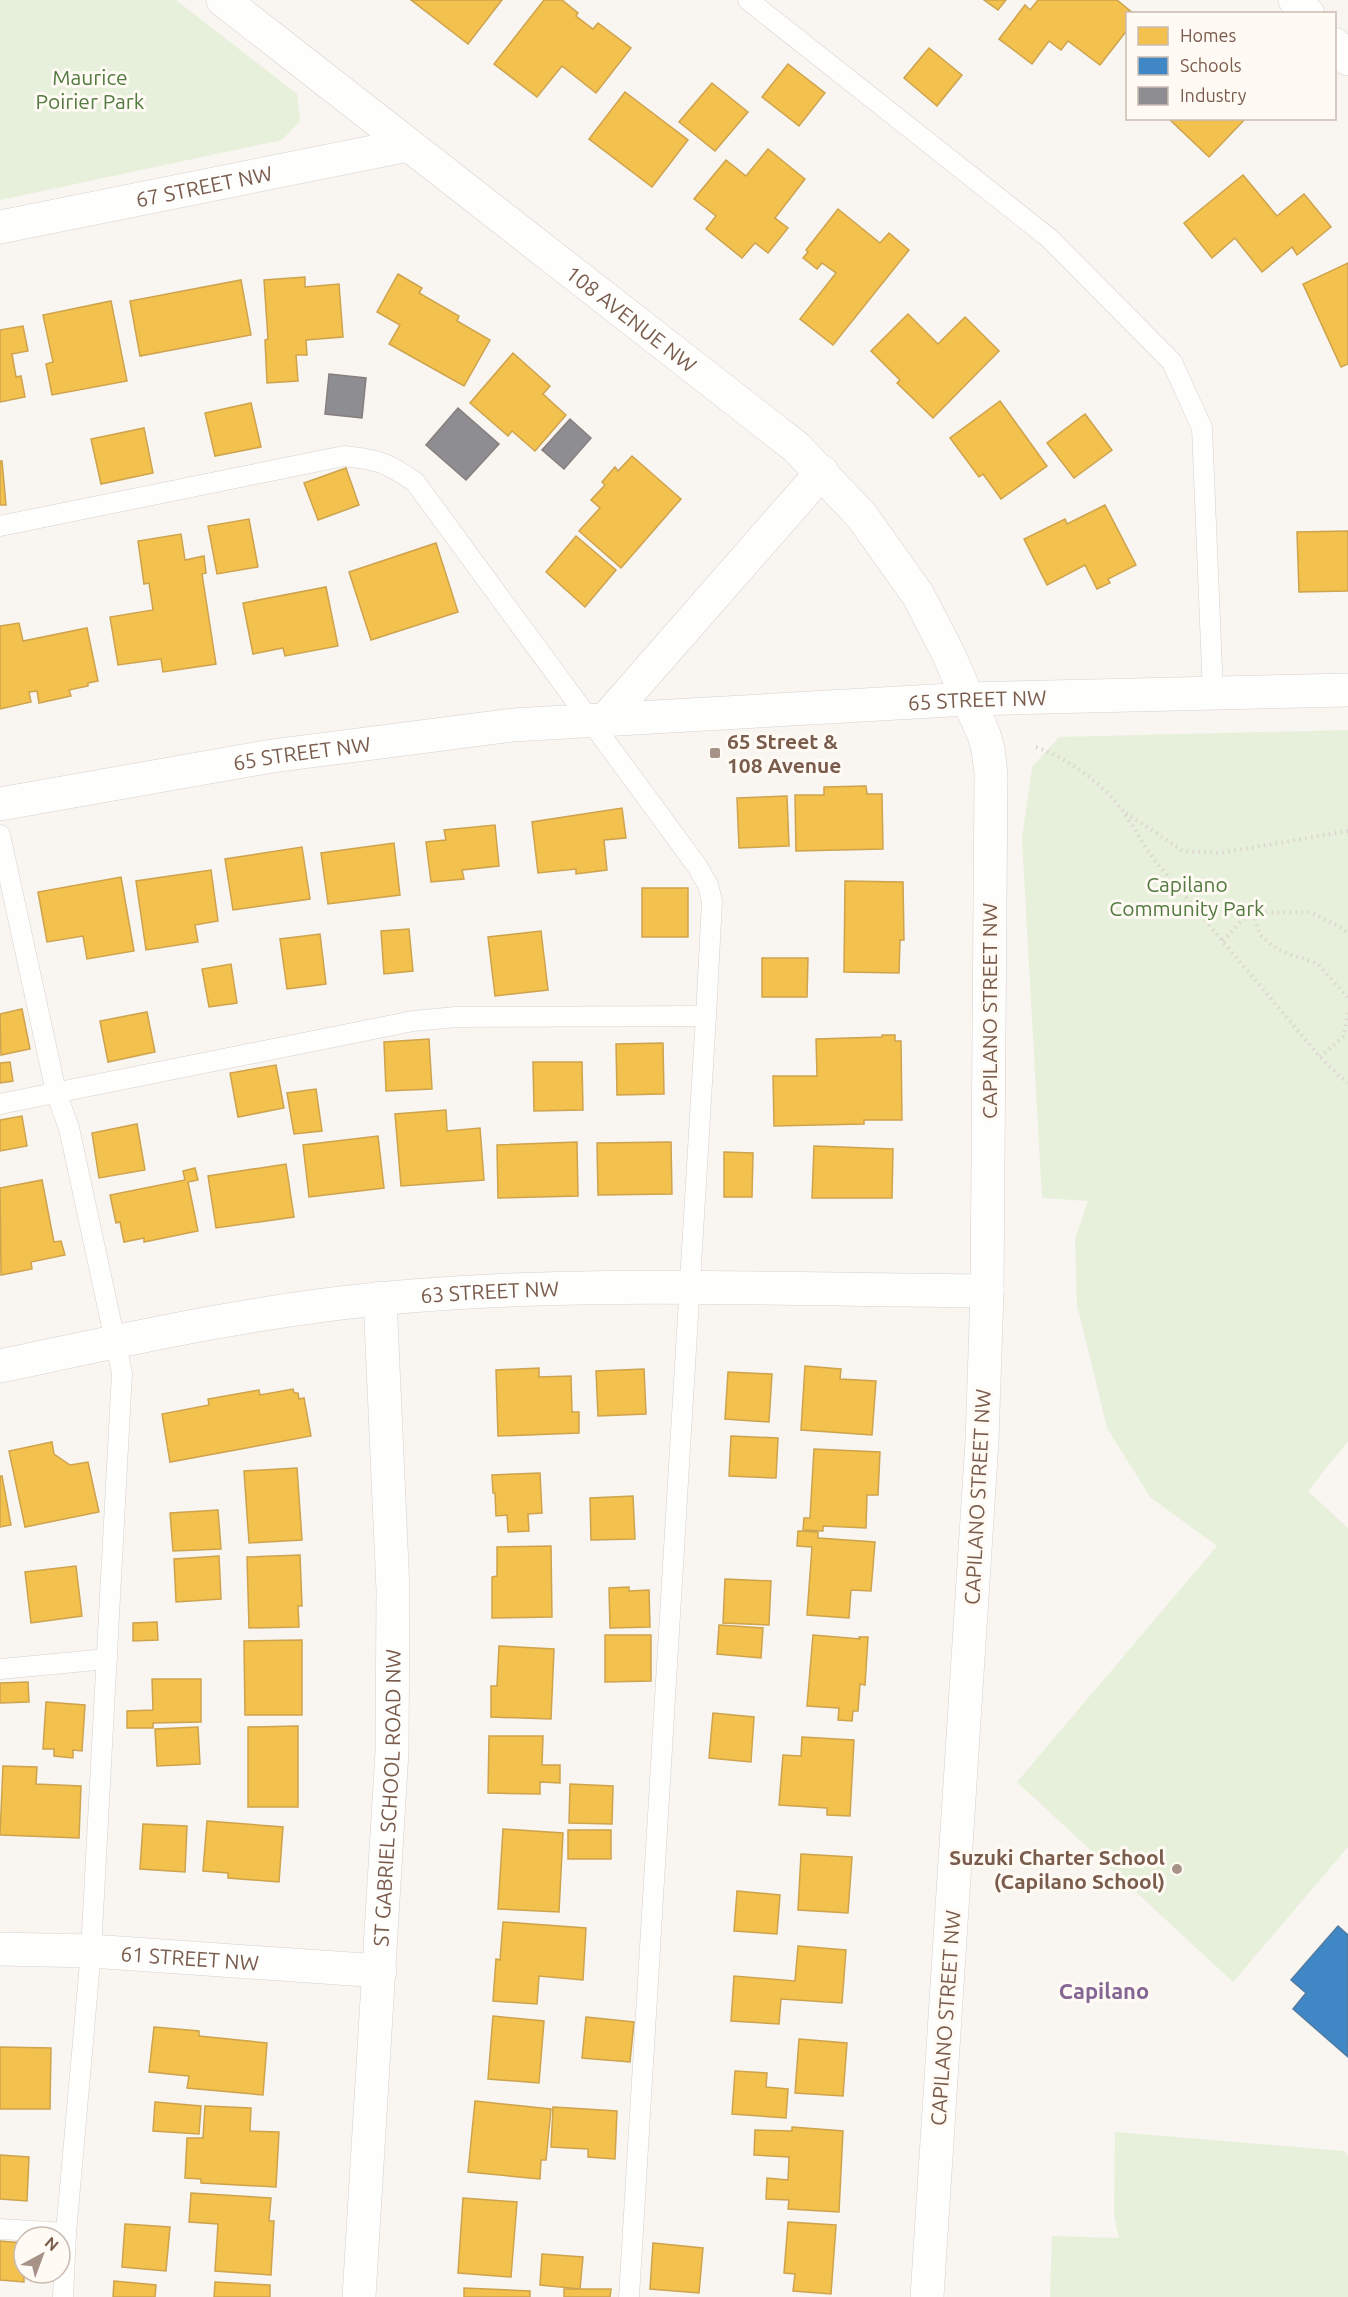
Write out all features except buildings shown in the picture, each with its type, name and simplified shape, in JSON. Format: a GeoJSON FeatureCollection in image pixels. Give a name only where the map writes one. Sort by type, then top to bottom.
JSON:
{"type":"FeatureCollection","features":[{"type":"Feature","properties":{"kind":"street","name":"108 AVENUE NW"},"geometry":{"type":"LineString","coordinates":[[223,0],[774,428],[822,472],[861,515],[918,596],[948,653],[968,699]]}},
{"type":"Feature","properties":{"kind":"street"},"geometry":{"type":"LineString","coordinates":[[1295,0],[1306,12]]}},
{"type":"Feature","properties":{"kind":"street"},"geometry":{"type":"LineString","coordinates":[[1336,45],[1348,59]]}},
{"type":"Feature","properties":{"kind":"street","name":"67 STREET NW"},"geometry":{"type":"LineString","coordinates":[[0,227],[408,145]]}},
{"type":"Feature","properties":{"kind":"street"},"geometry":{"type":"LineString","coordinates":[[597,720],[822,472]]}},
{"type":"Feature","properties":{"kind":"street","name":"65 STREET NW"},"geometry":{"type":"LineString","coordinates":[[0,804],[272,756],[513,725],[968,699],[1348,690]]}},
{"type":"Feature","properties":{"kind":"street","name":"CAPILANO STREET NW"},"geometry":{"type":"LineString","coordinates":[[927,2297],[982,1441],[987,1291],[991,774],[986,742],[968,699]]}},
{"type":"Feature","properties":{"kind":"street","name":"63 STREET NW"},"geometry":{"type":"LineString","coordinates":[[0,1366],[274,1311],[380,1298],[585,1287],[987,1291]]}},
{"type":"Feature","properties":{"kind":"street","name":"ST GABRIEL SCHOOL ROAD NW"},"geometry":{"type":"LineString","coordinates":[[359,2297],[392,1751],[393,1590],[380,1298]]}},
{"type":"Feature","properties":{"kind":"street","name":"61 STREET NW"},"geometry":{"type":"LineString","coordinates":[[0,1950],[91,1951],[380,1971]]}},
{"type":"Feature","properties":{"kind":"lane"},"geometry":{"type":"LineString","coordinates":[[748,0],[1049,238],[1172,362],[1202,428],[1213,694]]}},
{"type":"Feature","properties":{"kind":"lane"},"geometry":{"type":"LineString","coordinates":[[0,526],[344,456],[377,460],[394,467],[415,482],[597,720],[708,885],[712,901],[706,1016],[628,2297]]}},
{"type":"Feature","properties":{"kind":"lane"},"geometry":{"type":"LineString","coordinates":[[0,835],[56,1092],[69,1128],[122,1373],[91,1951],[67,2225]]}},
{"type":"Feature","properties":{"kind":"lane"},"geometry":{"type":"LineString","coordinates":[[0,1104],[413,1021],[456,1017],[706,1016]]}},
{"type":"Feature","properties":{"kind":"lane"},"geometry":{"type":"LineString","coordinates":[[0,1670],[107,1659]]}},
{"type":"Feature","properties":{"kind":"path"},"geometry":{"type":"LineString","coordinates":[[1036,747],[1053,753],[1090,776],[1107,792],[1123,811],[1157,863],[1320,1057],[1348,1082]]}},
{"type":"Feature","properties":{"kind":"path"},"geometry":{"type":"LineString","coordinates":[[1123,811],[1183,851],[1220,853],[1348,831]]}},
{"type":"Feature","properties":{"kind":"path"},"geometry":{"type":"LineString","coordinates":[[1223,941],[1242,920],[1253,913],[1310,912],[1342,928],[1348,934]]}},
{"type":"Feature","properties":{"kind":"path"},"geometry":{"type":"LineString","coordinates":[[1253,913],[1260,935],[1278,950],[1318,964],[1348,998]]}},
{"type":"Feature","properties":{"kind":"path"},"geometry":{"type":"LineString","coordinates":[[1320,1057],[1344,1036],[1348,1012]]}},
{"type":"Feature","properties":{"kind":"green space","name":"Maurice Poirier Park"},"geometry":{"type":"Polygon","coordinates":[[[0,0],[176,0],[297,94],[300,121],[282,140],[0,200],[0,0]]]}},
{"type":"Feature","properties":{"kind":"green space","name":"Capilano Community Park"},"geometry":{"type":"Polygon","coordinates":[[[1348,730],[1348,1441],[1308,1491],[1348,1528],[1348,1847],[1233,1982],[1017,1782],[1217,1546],[1150,1497],[1107,1428],[1077,1305],[1075,1239],[1088,1201],[1042,1198],[1022,839],[1032,767],[1059,737],[1348,730]]]}},
{"type":"Feature","properties":{"kind":"green space"},"geometry":{"type":"Polygon","coordinates":[[[1115,2132],[1344,2151],[1348,2155],[1348,2297],[1050,2297],[1052,2236],[1119,2238],[1114,2215],[1115,2132]]]}},
{"type":"Feature","properties":{"kind":"place","name":"65 Street & 108 Avenue"},"geometry":{"type":"Point","coordinates":[715,753]}},
{"type":"Feature","properties":{"kind":"place","name":"Suzuki Charter School (Capilano School)"},"geometry":{"type":"Point","coordinates":[1177,1869]}},
{"type":"Feature","properties":{"kind":"district","name":"Capilano"},"geometry":{"type":"Point","coordinates":[1104,1990]}}]}
